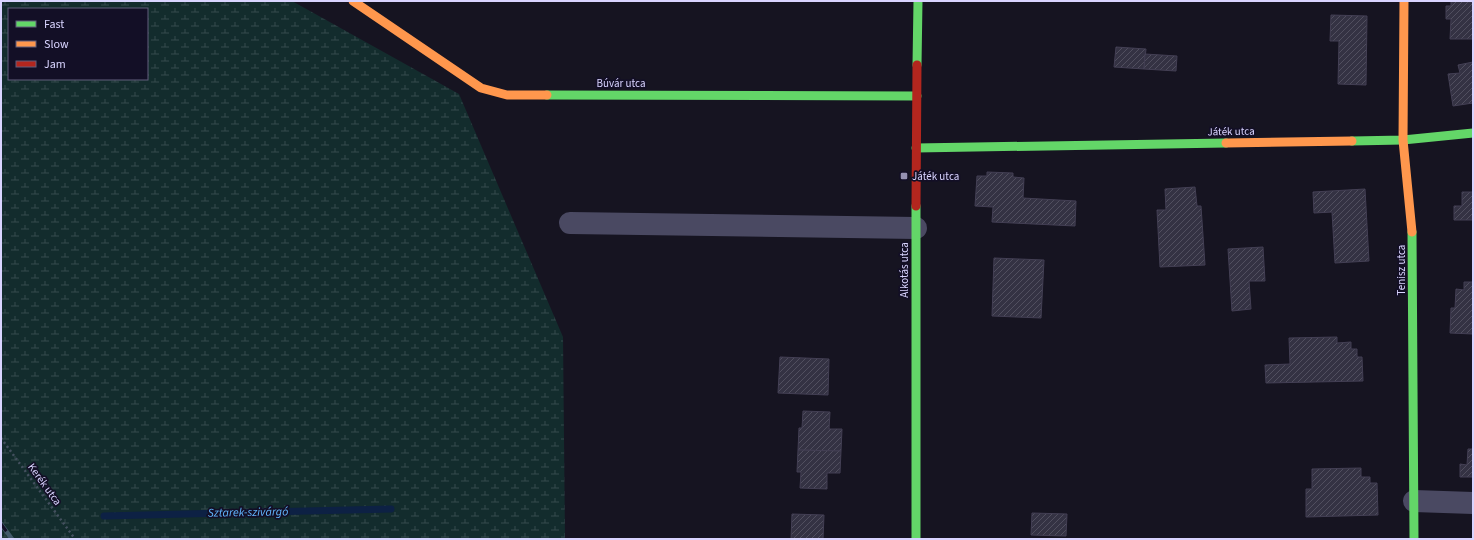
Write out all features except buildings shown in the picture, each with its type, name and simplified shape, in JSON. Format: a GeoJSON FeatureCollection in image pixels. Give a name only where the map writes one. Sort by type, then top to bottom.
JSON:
{"type":"FeatureCollection","features":[{"type":"Feature","properties":{"kind":"street","name":"Búvár utca"},"geometry":{"type":"LineString","coordinates":[[353,1],[481,88],[507,94],[917,96]]}},
{"type":"Feature","properties":{"kind":"street","name":"Alkotás utca"},"geometry":{"type":"LineString","coordinates":[[916,539],[916,148],[918,1]]}},
{"type":"Feature","properties":{"kind":"street","name":"Tenisz utca"},"geometry":{"type":"LineString","coordinates":[[1404,1],[1403,140],[1413,240],[1414,539]]}},
{"type":"Feature","properties":{"kind":"street","name":"Játék utca"},"geometry":{"type":"LineString","coordinates":[[916,148],[1403,140],[1473,133]]}},
{"type":"Feature","properties":{"kind":"street"},"geometry":{"type":"LineString","coordinates":[[570,224],[916,228]]}},
{"type":"Feature","properties":{"kind":"street"},"geometry":{"type":"LineString","coordinates":[[1414,501],[1473,503]]}},
{"type":"Feature","properties":{"kind":"path","name":"Kerék utca"},"geometry":{"type":"LineString","coordinates":[[1,438],[75,539]]}},
{"type":"Feature","properties":{"kind":"green space"},"geometry":{"type":"Polygon","coordinates":[[[1,1],[292,1],[459,94],[563,337],[565,539],[1,539],[1,1]]]}},
{"type":"Feature","properties":{"kind":"waterway","name":"Sztarek-szivárgó"},"geometry":{"type":"LineString","coordinates":[[104,516],[391,509]]}},
{"type":"Feature","properties":{"kind":"railway"},"geometry":{"type":"LineString","coordinates":[[1,524],[12,539]]}},
{"type":"Feature","properties":{"kind":"traffic: fast"},"geometry":{"type":"LineString","coordinates":[[917,65],[918,1]]}},
{"type":"Feature","properties":{"kind":"traffic: fast"},"geometry":{"type":"LineString","coordinates":[[547,95],[917,96]]}},
{"type":"Feature","properties":{"kind":"traffic: fast"},"geometry":{"type":"LineString","coordinates":[[1352,141],[1403,140],[1473,133]]}},
{"type":"Feature","properties":{"kind":"traffic: fast"},"geometry":{"type":"LineString","coordinates":[[916,148],[1226,143]]}},
{"type":"Feature","properties":{"kind":"traffic: fast"},"geometry":{"type":"LineString","coordinates":[[916,206],[916,539]]}},
{"type":"Feature","properties":{"kind":"traffic: fast"},"geometry":{"type":"LineString","coordinates":[[1412,232],[1414,539]]}},
{"type":"Feature","properties":{"kind":"traffic: slow"},"geometry":{"type":"LineString","coordinates":[[353,1],[481,88],[507,95],[547,95]]}},
{"type":"Feature","properties":{"kind":"traffic: slow"},"geometry":{"type":"LineString","coordinates":[[1404,1],[1403,140],[1412,232]]}},
{"type":"Feature","properties":{"kind":"traffic: slow"},"geometry":{"type":"LineString","coordinates":[[1226,143],[1352,141]]}},
{"type":"Feature","properties":{"kind":"traffic: jam"},"geometry":{"type":"LineString","coordinates":[[916,206],[917,65]]}},
{"type":"Feature","properties":{"kind":"place","name":"Játék utca"},"geometry":{"type":"Point","coordinates":[904,176]}}]}
